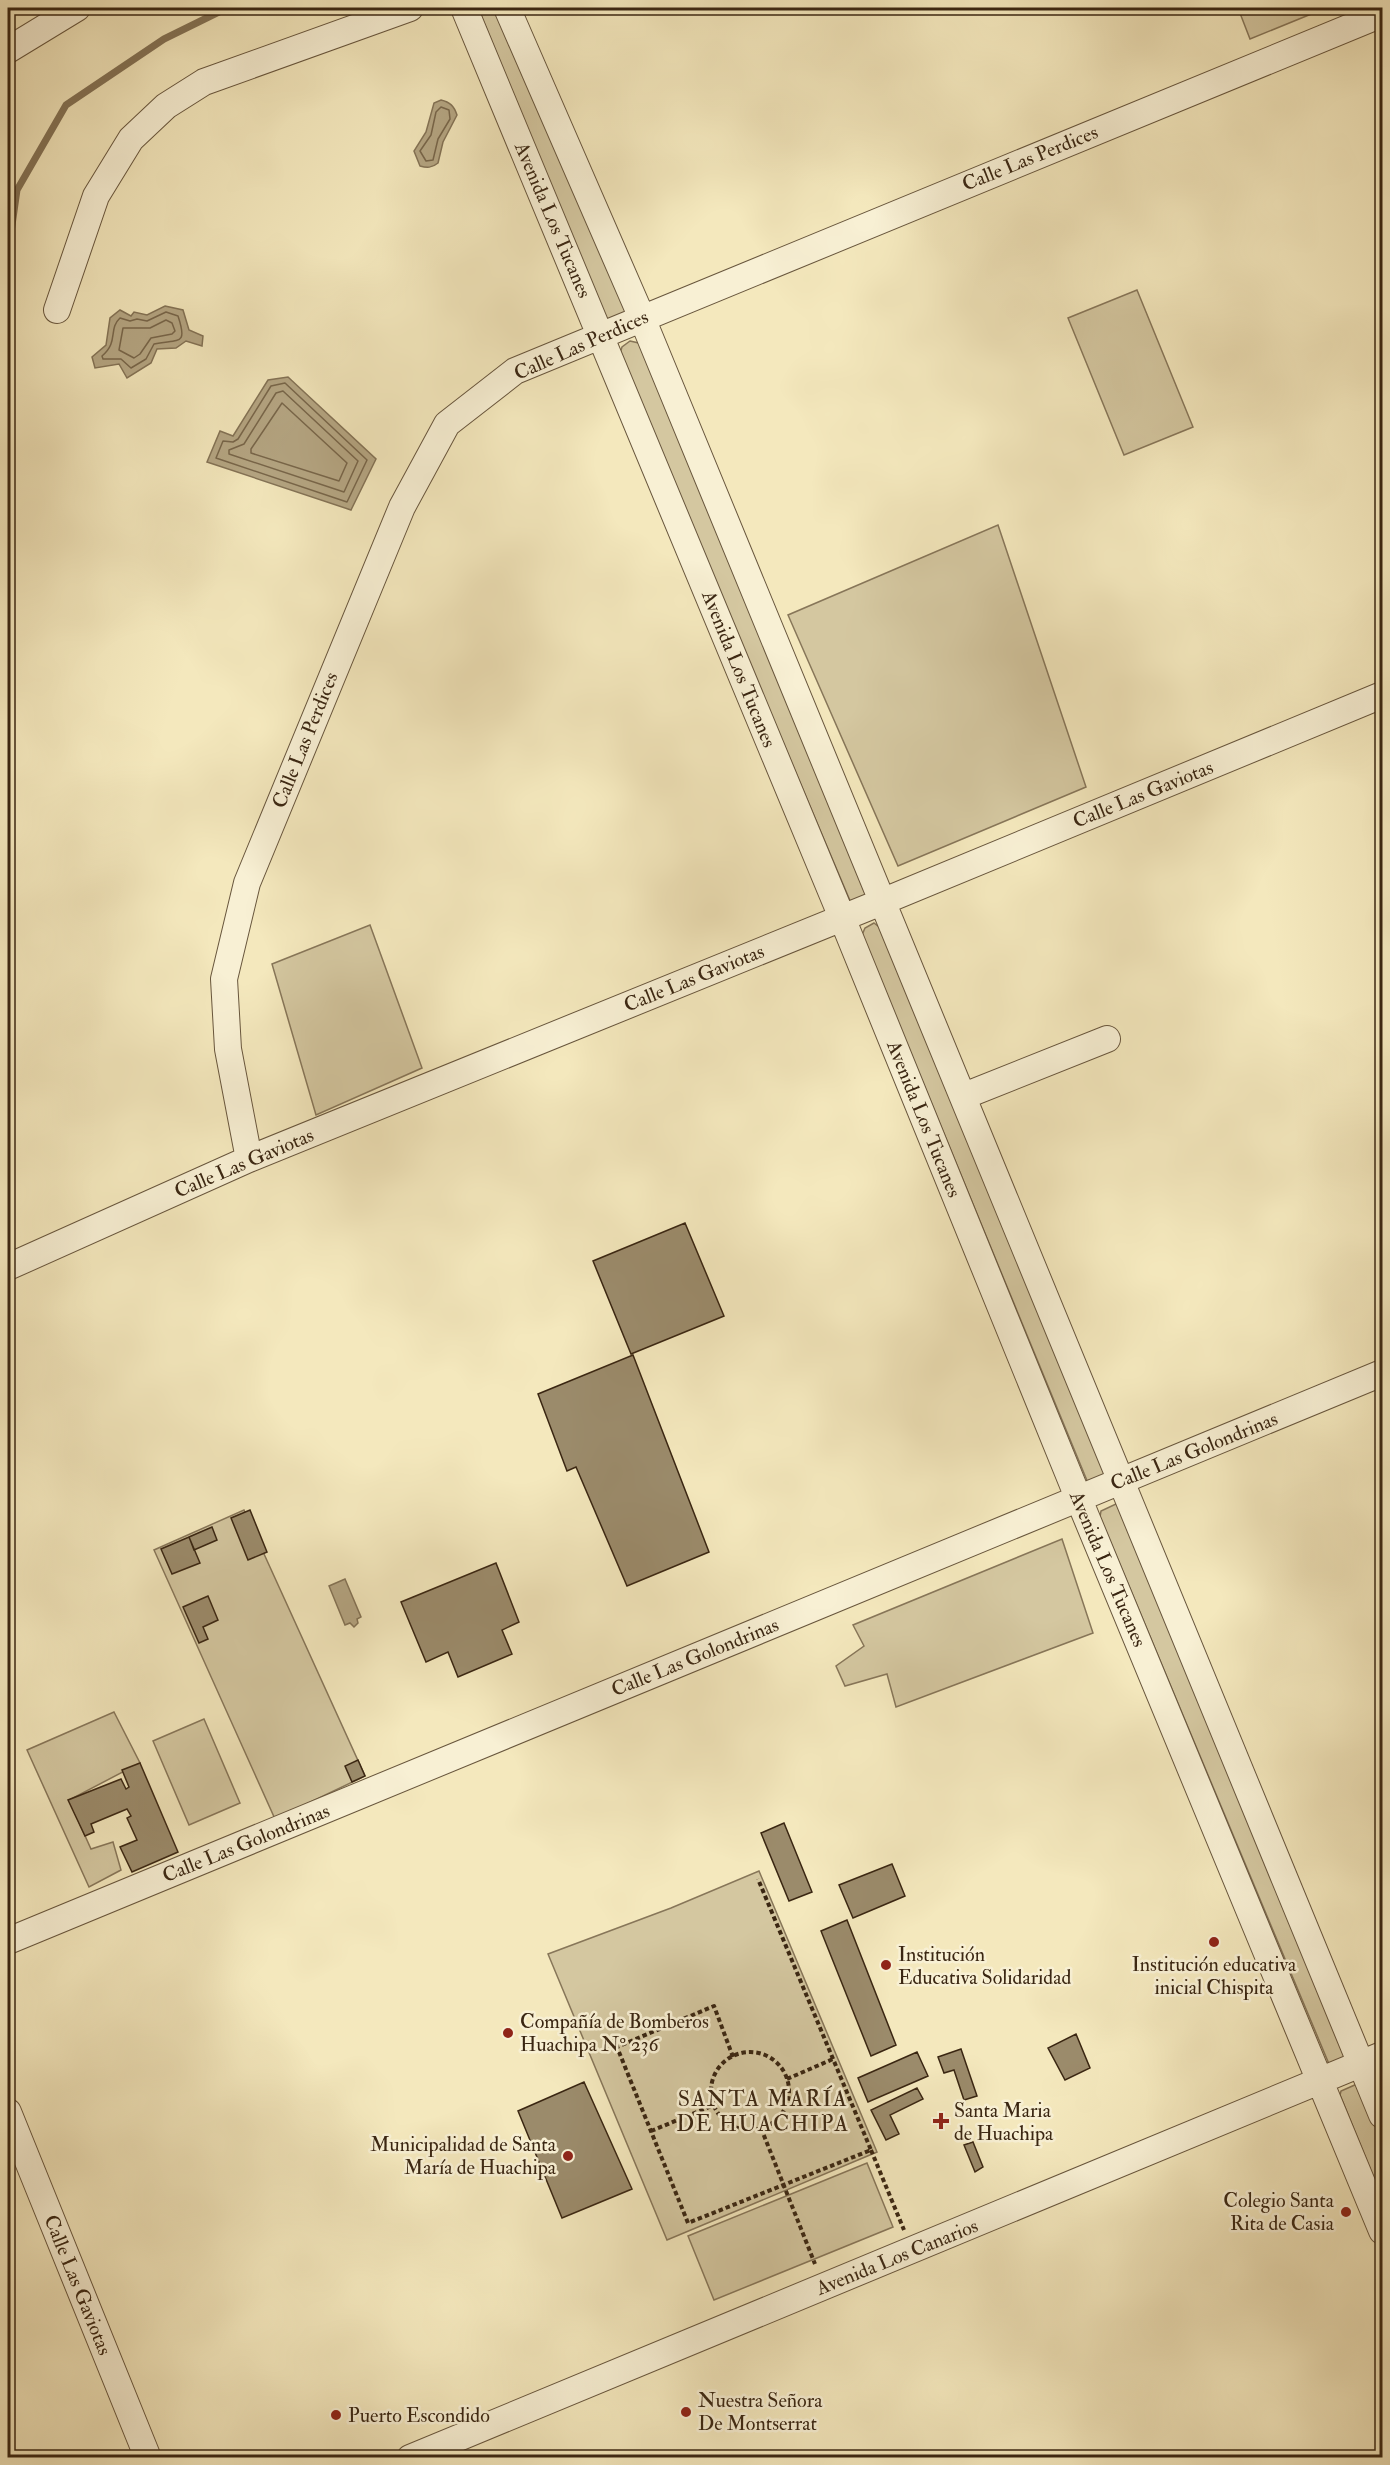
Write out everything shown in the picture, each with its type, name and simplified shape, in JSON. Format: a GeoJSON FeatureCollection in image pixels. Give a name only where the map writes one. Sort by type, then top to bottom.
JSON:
{"type":"FeatureCollection","features":[{"type":"Feature","properties":{"kind":"street"},"geometry":{"type":"LineString","coordinates":[[8,50],[77,8]]}},
{"type":"Feature","properties":{"kind":"street"},"geometry":{"type":"LineString","coordinates":[[57,310],[96,196],[131,139],[166,106],[204,82],[410,8]]}},
{"type":"Feature","properties":{"kind":"street","name":"Avenida Los Tucanes"},"geometry":{"type":"LineString","coordinates":[[464,8],[601,334],[1383,2231]]}},
{"type":"Feature","properties":{"kind":"street"},"geometry":{"type":"LineString","coordinates":[[507,8],[642,318],[1121,1481],[1372,2059],[1383,2115]]}},
{"type":"Feature","properties":{"kind":"street","name":"Calle Las Perdices"},"geometry":{"type":"LineString","coordinates":[[249,1159],[228,1049],[224,978],[247,883],[402,507],[447,424],[515,371],[1383,14]]}},
{"type":"Feature","properties":{"kind":"street","name":"Calle Las Gaviotas"},"geometry":{"type":"LineString","coordinates":[[8,1267],[249,1159],[1383,695]]}},
{"type":"Feature","properties":{"kind":"street"},"geometry":{"type":"LineString","coordinates":[[964,1096],[1107,1039]]}},
{"type":"Feature","properties":{"kind":"street","name":"Calle Las Golondrinas"},"geometry":{"type":"LineString","coordinates":[[8,1941],[1383,1373]]}},
{"type":"Feature","properties":{"kind":"street","name":"Avenida Los Canarios"},"geometry":{"type":"LineString","coordinates":[[410,2457],[1372,2059]]}},
{"type":"Feature","properties":{"kind":"street","name":"Calle Las Gaviotas"},"geometry":{"type":"LineString","coordinates":[[8,2112],[148,2457]]}},
{"type":"Feature","properties":{"kind":"path"},"geometry":{"type":"LineString","coordinates":[[758,1880],[913,2250]]}},
{"type":"Feature","properties":{"kind":"path"},"geometry":{"type":"LineString","coordinates":[[734,2057],[714,2006],[617,2047],[688,2223],[871,2150]]}},
{"type":"Feature","properties":{"kind":"path"},"geometry":{"type":"LineString","coordinates":[[748,2053],[761,2054],[772,2059],[787,2079],[789,2091],[782,2114],[773,2123],[761,2128],[748,2130],[736,2127],[724,2121],[714,2105],[712,2085],[716,2072],[725,2062],[734,2057],[748,2053]]}},
{"type":"Feature","properties":{"kind":"path"},"geometry":{"type":"LineString","coordinates":[[787,2079],[833,2059]]}},
{"type":"Feature","properties":{"kind":"path"},"geometry":{"type":"LineString","coordinates":[[651,2131],[714,2105]]}},
{"type":"Feature","properties":{"kind":"path"},"geometry":{"type":"LineString","coordinates":[[761,2128],[824,2286]]}},
{"type":"Feature","properties":{"kind":"shaded area"},"geometry":{"type":"Polygon","coordinates":[[[478,8],[500,8],[629,311],[606,320],[478,8]]]}},
{"type":"Feature","properties":{"kind":"shaded area"},"geometry":{"type":"Polygon","coordinates":[[[1238,8],[1326,8],[1250,39],[1238,8]]]}},
{"type":"Feature","properties":{"kind":"shaded area"},"geometry":{"type":"Polygon","coordinates":[[[1137,290],[1193,427],[1124,455],[1068,318],[1137,290]]]}},
{"type":"Feature","properties":{"kind":"shaded area"},"geometry":{"type":"Polygon","coordinates":[[[630,341],[643,344],[869,893],[851,903],[619,356],[622,347],[630,341]]]}},
{"type":"Feature","properties":{"kind":"shaded area"},"geometry":{"type":"Polygon","coordinates":[[[998,525],[1086,787],[898,866],[788,615],[998,525]]]}},
{"type":"Feature","properties":{"kind":"shaded area"},"geometry":{"type":"Polygon","coordinates":[[[874,923],[883,930],[1108,1473],[1088,1483],[862,935],[865,928],[874,923]]]}},
{"type":"Feature","properties":{"kind":"shaded area"},"geometry":{"type":"Polygon","coordinates":[[[370,925],[422,1068],[316,1115],[272,964],[370,925]]]}},
{"type":"Feature","properties":{"kind":"shaded area"},"geometry":{"type":"Polygon","coordinates":[[[1118,1503],[1349,2058],[1329,2064],[1100,1517],[1101,1511],[1118,1503]]]}},
{"type":"Feature","properties":{"kind":"shaded area"},"geometry":{"type":"Polygon","coordinates":[[[244,1510],[365,1776],[275,1819],[154,1550],[244,1510]]]}},
{"type":"Feature","properties":{"kind":"shaded area"},"geometry":{"type":"Polygon","coordinates":[[[1062,1539],[1093,1633],[896,1707],[887,1674],[845,1686],[836,1666],[864,1646],[853,1625],[1062,1539]]]}},
{"type":"Feature","properties":{"kind":"shaded area"},"geometry":{"type":"Polygon","coordinates":[[[114,1712],[140,1763],[69,1800],[91,1849],[113,1842],[121,1870],[89,1887],[27,1750],[114,1712]]]}},
{"type":"Feature","properties":{"kind":"shaded area"},"geometry":{"type":"Polygon","coordinates":[[[204,1719],[240,1803],[189,1825],[153,1741],[204,1719]]]}},
{"type":"Feature","properties":{"kind":"shaded area"},"geometry":{"type":"Polygon","coordinates":[[[759,1871],[877,2152],[667,2240],[548,1954],[671,1908],[759,1871]]]}},
{"type":"Feature","properties":{"kind":"shaded area"},"geometry":{"type":"Polygon","coordinates":[[[1357,2084],[1382,2141],[1382,2198],[1340,2095],[1341,2091],[1357,2084]]]}},
{"type":"Feature","properties":{"kind":"shaded area"},"geometry":{"type":"Polygon","coordinates":[[[867,2163],[893,2227],[714,2300],[688,2236],[867,2163]]]}},
{"type":"Feature","properties":{"kind":"water"},"geometry":{"type":"Polygon","coordinates":[[[441,100],[451,105],[457,115],[443,142],[438,163],[429,167],[420,166],[414,151],[426,132],[434,103],[441,100]]]}},
{"type":"Feature","properties":{"kind":"water"},"geometry":{"type":"Polygon","coordinates":[[[165,306],[183,310],[189,330],[203,336],[202,346],[186,341],[176,348],[157,349],[151,363],[127,378],[119,364],[95,368],[92,357],[106,345],[110,318],[120,310],[131,316],[134,312],[147,315],[165,306]]]}},
{"type":"Feature","properties":{"kind":"water"},"geometry":{"type":"Polygon","coordinates":[[[288,377],[376,459],[351,510],[207,462],[220,431],[233,436],[268,380],[288,377]]]}},
{"type":"Feature","properties":{"kind":"water"},"geometry":{"type":"Polygon","coordinates":[[[345,1579],[361,1617],[357,1619],[358,1623],[354,1627],[350,1623],[345,1625],[329,1586],[345,1579]]]}},
{"type":"Feature","properties":{"kind":"building"},"geometry":{"type":"Polygon","coordinates":[[[685,1223],[724,1316],[631,1354],[593,1261],[685,1223]]]}},
{"type":"Feature","properties":{"kind":"building"},"geometry":{"type":"Polygon","coordinates":[[[633,1355],[709,1552],[627,1586],[576,1467],[567,1471],[538,1394],[633,1355]]]}},
{"type":"Feature","properties":{"kind":"building"},"geometry":{"type":"Polygon","coordinates":[[[250,1510],[267,1552],[248,1560],[231,1518],[250,1510]]]}},
{"type":"Feature","properties":{"kind":"building"},"geometry":{"type":"Polygon","coordinates":[[[212,1527],[217,1540],[194,1550],[189,1537],[212,1527]]]}},
{"type":"Feature","properties":{"kind":"building"},"geometry":{"type":"Polygon","coordinates":[[[189,1537],[200,1563],[172,1574],[161,1549],[189,1537]]]}},
{"type":"Feature","properties":{"kind":"building"},"geometry":{"type":"Polygon","coordinates":[[[496,1563],[519,1622],[502,1630],[512,1654],[458,1677],[448,1652],[426,1662],[401,1602],[496,1563]]]}},
{"type":"Feature","properties":{"kind":"building"},"geometry":{"type":"Polygon","coordinates":[[[208,1596],[218,1620],[203,1627],[208,1639],[199,1643],[183,1607],[208,1596]]]}},
{"type":"Feature","properties":{"kind":"building"},"geometry":{"type":"Polygon","coordinates":[[[358,1760],[365,1776],[352,1782],[345,1766],[358,1760]]]}},
{"type":"Feature","properties":{"kind":"building"},"geometry":{"type":"Polygon","coordinates":[[[140,1763],[178,1852],[132,1872],[120,1847],[137,1840],[127,1818],[131,1816],[127,1809],[91,1824],[94,1832],[85,1836],[68,1800],[121,1779],[126,1789],[129,1787],[122,1770],[140,1763]]]}},
{"type":"Feature","properties":{"kind":"building"},"geometry":{"type":"Polygon","coordinates":[[[784,1823],[812,1892],[789,1901],[761,1833],[784,1823]]]}},
{"type":"Feature","properties":{"kind":"building"},"geometry":{"type":"Polygon","coordinates":[[[892,1864],[905,1896],[853,1918],[839,1885],[892,1864]]]}},
{"type":"Feature","properties":{"kind":"building"},"geometry":{"type":"Polygon","coordinates":[[[847,1920],[896,2045],[871,2056],[821,1931],[847,1920]]]}},
{"type":"Feature","properties":{"kind":"building"},"geometry":{"type":"Polygon","coordinates":[[[1076,2034],[1090,2068],[1065,2080],[1048,2048],[1076,2034]]]}},
{"type":"Feature","properties":{"kind":"building"},"geometry":{"type":"Polygon","coordinates":[[[961,2049],[977,2096],[964,2100],[954,2070],[944,2073],[938,2057],[961,2049]]]}},
{"type":"Feature","properties":{"kind":"building"},"geometry":{"type":"Polygon","coordinates":[[[917,2052],[928,2076],[868,2102],[858,2078],[917,2052]]]}},
{"type":"Feature","properties":{"kind":"building"},"geometry":{"type":"Polygon","coordinates":[[[584,2082],[632,2189],[562,2218],[518,2111],[584,2082]]]}},
{"type":"Feature","properties":{"kind":"building"},"geometry":{"type":"Polygon","coordinates":[[[917,2088],[923,2099],[890,2115],[899,2134],[886,2140],[871,2110],[917,2088]]]}},
{"type":"Feature","properties":{"kind":"building"},"geometry":{"type":"Polygon","coordinates":[[[973,2142],[983,2167],[975,2172],[964,2145],[973,2142]]]}},
{"type":"Feature","properties":{"kind":"waterway"},"geometry":{"type":"LineString","coordinates":[[8,253],[17,190],[66,105],[164,39],[227,8]]}},
{"type":"Feature","properties":{"kind":"place","name":"Institución educativa inicial Chispita"},"geometry":{"type":"Point","coordinates":[1214,1942]}},
{"type":"Feature","properties":{"kind":"place","name":"Institución Educativa Solidaridad"},"geometry":{"type":"Point","coordinates":[886,1965]}},
{"type":"Feature","properties":{"kind":"place","name":"Compañía de Bomberos Huachipa Nº 236"},"geometry":{"type":"Point","coordinates":[508,2033]}},
{"type":"Feature","properties":{"kind":"place","name":"Santa Maria de Huachipa"},"geometry":{"type":"Point","coordinates":[941,2121]}},
{"type":"Feature","properties":{"kind":"place","name":"Municipalidad de Santa María de Huachipa"},"geometry":{"type":"Point","coordinates":[568,2156]}},
{"type":"Feature","properties":{"kind":"place","name":"Colegio Santa Rita de Casia"},"geometry":{"type":"Point","coordinates":[1346,2212]}},
{"type":"Feature","properties":{"kind":"place","name":"Nuestra Señora De Montserrat"},"geometry":{"type":"Point","coordinates":[686,2412]}},
{"type":"Feature","properties":{"kind":"place","name":"Puerto Escondido"},"geometry":{"type":"Point","coordinates":[336,2415]}},
{"type":"Feature","properties":{"kind":"district","name":"SANTA MARÍA DE HUACHIPA"},"geometry":{"type":"Point","coordinates":[763,2112]}}]}
